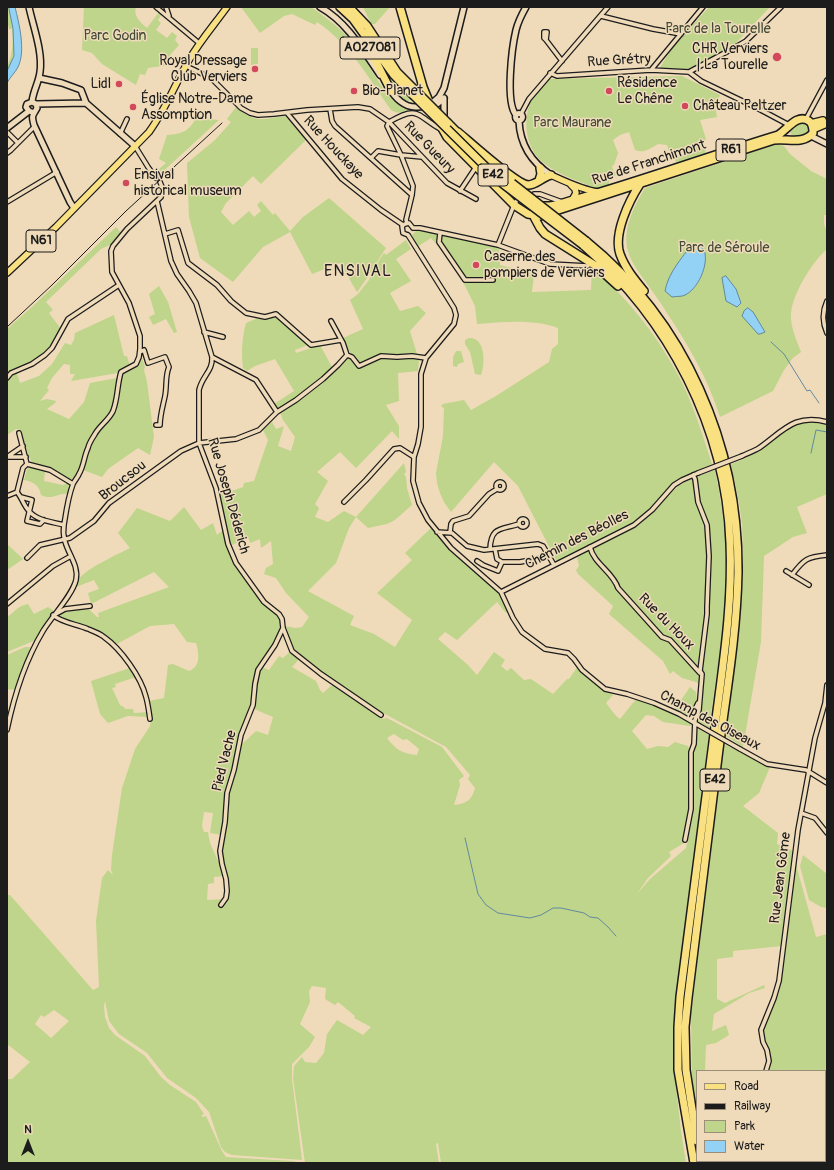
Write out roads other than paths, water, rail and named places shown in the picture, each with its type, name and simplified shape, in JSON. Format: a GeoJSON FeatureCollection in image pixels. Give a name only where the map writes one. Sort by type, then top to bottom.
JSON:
{"type":"FeatureCollection","features":[{"type":"Feature","properties":{"kind":"highway","name":"A027081"},"geometry":{"type":"LineString","coordinates":[[343,7],[371,50],[391,91]]}},
{"type":"Feature","properties":{"kind":"highway","name":"E42"},"geometry":{"type":"LineString","coordinates":[[343,7],[393,74],[458,132],[493,167],[585,243],[609,269],[640,305],[667,342],[681,366],[707,425],[718,462],[725,496],[729,534],[730,572],[726,634],[679,1012],[677,1050],[678,1070],[693,1163]]}},
{"type":"Feature","properties":{"kind":"highway","name":"R61"},"geometry":{"type":"LineString","coordinates":[[400,7],[430,105],[444,128],[479,164],[514,205],[522,211],[537,216],[587,198]]}},
{"type":"Feature","properties":{"kind":"highway","name":"E42"},"geometry":{"type":"LineString","coordinates":[[414,93],[498,180],[620,270],[663,323],[691,370],[713,420],[722,448],[732,495],[737,540],[738,572],[734,635],[685,1028],[686,1070],[696,1135]]}},
{"type":"Feature","properties":{"kind":"highway","name":"R61"},"geometry":{"type":"LineString","coordinates":[[788,126],[796,121],[810,127]]}},
{"type":"Feature","properties":{"kind":"highway","name":"R61"},"geometry":{"type":"LineString","coordinates":[[791,139],[800,140],[810,127],[826,121]]}},
{"type":"Feature","properties":{"kind":"highway"},"geometry":{"type":"LineString","coordinates":[[788,126],[788,134],[791,139]]}},
{"type":"Feature","properties":{"kind":"highway","name":"Rue de Franchimont"},"geometry":{"type":"LineString","coordinates":[[587,198],[778,135],[788,126]]}},
{"type":"Feature","properties":{"kind":"highway"},"geometry":{"type":"LineString","coordinates":[[458,132],[493,162],[520,182],[530,184],[551,175]]}},
{"type":"Feature","properties":{"kind":"highway","name":"Rue de Franchimont"},"geometry":{"type":"LineString","coordinates":[[587,198],[602,192],[640,184],[774,140],[791,139]]}},
{"type":"Feature","properties":{"kind":"highway","name":"R61"},"geometry":{"type":"LineString","coordinates":[[479,164],[535,204],[541,206],[554,202],[575,202]]}},
{"type":"Feature","properties":{"kind":"highway"},"geometry":{"type":"LineString","coordinates":[[539,180],[541,174],[540,168]]}},
{"type":"Feature","properties":{"kind":"highway"},"geometry":{"type":"LineString","coordinates":[[640,184],[629,204],[620,229],[618,238],[620,255],[626,267],[672,331],[691,363],[707,396],[713,420]]}},
{"type":"Feature","properties":{"kind":"highway"},"geometry":{"type":"LineString","coordinates":[[626,186],[630,193],[629,204]]}},
{"type":"Feature","properties":{"kind":"highway"},"geometry":{"type":"LineString","coordinates":[[554,202],[549,209],[543,211],[537,216],[540,228],[545,234],[581,256],[609,277],[627,295],[644,316],[662,341],[685,383],[718,462]]}},
{"type":"Feature","properties":{"kind":"main road","name":"N61"},"geometry":{"type":"LineString","coordinates":[[7,274],[46,237],[135,146],[160,118],[199,43],[228,7]]}},
{"type":"Feature","properties":{"kind":"main road"},"geometry":{"type":"LineString","coordinates":[[551,175],[578,186],[593,191],[602,192]]}},
{"type":"Feature","properties":{"kind":"main road"},"geometry":{"type":"LineString","coordinates":[[568,182],[575,188],[575,202]]}},
{"type":"Feature","properties":{"kind":"main road"},"geometry":{"type":"LineString","coordinates":[[578,186],[587,198]]}},
{"type":"Feature","properties":{"kind":"street"},"geometry":{"type":"LineString","coordinates":[[7,128],[37,108],[34,103],[33,92],[39,78],[40,68],[38,40],[28,7]]}},
{"type":"Feature","properties":{"kind":"street"},"geometry":{"type":"LineString","coordinates":[[156,7],[199,43]]}},
{"type":"Feature","properties":{"kind":"street"},"geometry":{"type":"LineString","coordinates":[[166,7],[169,17]]}},
{"type":"Feature","properties":{"kind":"street"},"geometry":{"type":"LineString","coordinates":[[320,7],[334,16],[352,34],[398,99],[409,106],[419,108],[436,105],[444,98]]}},
{"type":"Feature","properties":{"kind":"street"},"geometry":{"type":"LineString","coordinates":[[430,105],[438,99],[444,88],[464,7]]}},
{"type":"Feature","properties":{"kind":"street"},"geometry":{"type":"LineString","coordinates":[[518,115],[513,111],[510,74],[511,57],[516,30],[526,7]]}},
{"type":"Feature","properties":{"kind":"street"},"geometry":{"type":"LineString","coordinates":[[551,175],[540,168],[528,153],[522,137],[519,120],[517,120],[518,115],[550,73],[608,7]]}},
{"type":"Feature","properties":{"kind":"street"},"geometry":{"type":"LineString","coordinates":[[651,70],[703,7]]}},
{"type":"Feature","properties":{"kind":"street"},"geometry":{"type":"LineString","coordinates":[[781,7],[746,41],[689,72],[702,81],[759,109],[788,126]]}},
{"type":"Feature","properties":{"kind":"street"},"geometry":{"type":"LineString","coordinates":[[600,16],[680,34]]}},
{"type":"Feature","properties":{"kind":"street"},"geometry":{"type":"LineString","coordinates":[[546,40],[562,61]]}},
{"type":"Feature","properties":{"kind":"street"},"geometry":{"type":"LineString","coordinates":[[186,66],[211,78],[241,108],[250,113],[258,115],[330,109],[366,108],[376,112],[388,124],[413,186],[405,224],[401,228],[402,233],[408,235],[454,308],[456,315],[454,324],[426,358],[421,374],[421,427],[414,457],[413,481],[415,493],[425,514],[437,532],[451,548],[501,592]]}},
{"type":"Feature","properties":{"kind":"street","name":"Rue Grétry"},"geometry":{"type":"LineString","coordinates":[[550,73],[557,76],[651,70],[689,72]]}},
{"type":"Feature","properties":{"kind":"street"},"geometry":{"type":"LineString","coordinates":[[39,78],[78,88],[82,92],[86,103],[135,146],[156,178]]}},
{"type":"Feature","properties":{"kind":"street"},"geometry":{"type":"LineString","coordinates":[[827,80],[810,127],[827,144]]}},
{"type":"Feature","properties":{"kind":"street"},"geometry":{"type":"LineString","coordinates":[[388,124],[408,113],[413,112],[444,128],[444,88]]}},
{"type":"Feature","properties":{"kind":"street"},"geometry":{"type":"LineString","coordinates":[[426,96],[433,100],[438,99]]}},
{"type":"Feature","properties":{"kind":"street"},"geometry":{"type":"LineString","coordinates":[[74,208],[38,133],[31,112],[26,106],[28,103],[86,103]]}},
{"type":"Feature","properties":{"kind":"street"},"geometry":{"type":"LineString","coordinates":[[330,109],[333,124],[412,195]]}},
{"type":"Feature","properties":{"kind":"street","name":"Rue Houckaye"},"geometry":{"type":"LineString","coordinates":[[285,113],[342,179],[381,210],[405,224]]}},
{"type":"Feature","properties":{"kind":"street"},"geometry":{"type":"LineString","coordinates":[[120,134],[127,119]]}},
{"type":"Feature","properties":{"kind":"street","name":"Rue Gueury"},"geometry":{"type":"LineString","coordinates":[[388,124],[447,183],[476,199]]}},
{"type":"Feature","properties":{"kind":"street"},"geometry":{"type":"LineString","coordinates":[[7,153],[35,126]]}},
{"type":"Feature","properties":{"kind":"street"},"geometry":{"type":"LineString","coordinates":[[7,132],[18,143]]}},
{"type":"Feature","properties":{"kind":"street"},"geometry":{"type":"LineString","coordinates":[[371,158],[378,151],[401,156],[422,157]]}},
{"type":"Feature","properties":{"kind":"street"},"geometry":{"type":"LineString","coordinates":[[460,191],[479,164]]}},
{"type":"Feature","properties":{"kind":"street"},"geometry":{"type":"LineString","coordinates":[[7,202],[56,172]]}},
{"type":"Feature","properties":{"kind":"street"},"geometry":{"type":"LineString","coordinates":[[7,730],[14,696],[35,645],[72,589],[76,580],[75,566],[64,540],[64,525],[73,484],[79,474],[88,447],[96,432],[109,418],[113,410],[118,394],[120,374],[136,364],[139,357],[140,336],[136,321],[112,272],[111,251],[113,246],[127,229],[161,197],[163,187],[160,182]]}},
{"type":"Feature","properties":{"kind":"street"},"geometry":{"type":"LineString","coordinates":[[534,194],[540,194],[554,202]]}},
{"type":"Feature","properties":{"kind":"street"},"geometry":{"type":"LineString","coordinates":[[498,245],[514,205],[521,195]]}},
{"type":"Feature","properties":{"kind":"street"},"geometry":{"type":"LineString","coordinates":[[157,201],[171,262],[196,303],[212,357],[256,380],[276,413]]}},
{"type":"Feature","properties":{"kind":"street"},"geometry":{"type":"LineString","coordinates":[[405,224],[411,224],[413,228],[420,228],[498,245],[550,264],[588,266]]}},
{"type":"Feature","properties":{"kind":"street"},"geometry":{"type":"LineString","coordinates":[[408,235],[412,232],[413,228]]}},
{"type":"Feature","properties":{"kind":"street"},"geometry":{"type":"LineString","coordinates":[[165,234],[178,230],[188,263],[217,285],[231,301],[246,313],[265,317],[276,314],[311,345],[341,340]]}},
{"type":"Feature","properties":{"kind":"street"},"geometry":{"type":"LineString","coordinates":[[440,233],[439,242],[465,280],[493,280]]}},
{"type":"Feature","properties":{"kind":"street"},"geometry":{"type":"LineString","coordinates":[[7,378],[11,374],[32,364],[45,355],[52,348],[68,320],[119,285]]}},
{"type":"Feature","properties":{"kind":"street"},"geometry":{"type":"LineString","coordinates":[[827,301],[823,312],[823,319],[827,333]]}},
{"type":"Feature","properties":{"kind":"street"},"geometry":{"type":"LineString","coordinates":[[331,321],[347,354],[360,366],[381,356],[412,356],[426,358]]}},
{"type":"Feature","properties":{"kind":"street"},"geometry":{"type":"LineString","coordinates":[[204,332],[223,337]]}},
{"type":"Feature","properties":{"kind":"street"},"geometry":{"type":"LineString","coordinates":[[140,350],[144,350],[148,363],[165,357],[168,367],[166,395],[160,425],[156,425]]}},
{"type":"Feature","properties":{"kind":"street","name":"Broucsou"},"geometry":{"type":"LineString","coordinates":[[27,558],[40,546],[70,538],[94,521],[109,503],[181,451],[199,443],[236,439],[259,430],[276,413],[296,400],[338,366],[347,354]]}},
{"type":"Feature","properties":{"kind":"street","name":"Rue Joseph Déderich"},"geometry":{"type":"LineString","coordinates":[[212,357],[212,365],[201,382],[199,390],[199,443],[216,488],[228,544],[236,564],[264,602],[279,614],[282,619],[283,628],[289,646],[292,650],[321,674],[381,715]]}},
{"type":"Feature","properties":{"kind":"street","name":"Chemin des Béolles"},"geometry":{"type":"LineString","coordinates":[[501,592],[637,522],[652,510],[674,485],[693,475],[742,456],[758,448],[783,429],[794,423],[806,420],[827,422]]}},
{"type":"Feature","properties":{"kind":"street"},"geometry":{"type":"LineString","coordinates":[[19,433],[27,464]]}},
{"type":"Feature","properties":{"kind":"street"},"geometry":{"type":"LineString","coordinates":[[7,457],[23,446]]}},
{"type":"Feature","properties":{"kind":"street"},"geometry":{"type":"LineString","coordinates":[[344,502],[394,449],[400,448],[414,457]]}},
{"type":"Feature","properties":{"kind":"street"},"geometry":{"type":"LineString","coordinates":[[7,457],[26,457]]}},
{"type":"Feature","properties":{"kind":"street"},"geometry":{"type":"LineString","coordinates":[[27,464],[48,469],[73,484]]}},
{"type":"Feature","properties":{"kind":"street"},"geometry":{"type":"LineString","coordinates":[[17,492],[23,468],[27,464]]}},
{"type":"Feature","properties":{"kind":"street"},"geometry":{"type":"LineString","coordinates":[[685,840],[691,809],[691,752],[694,744],[697,724],[695,720],[699,710],[702,674],[700,671],[708,614],[709,556],[707,525],[698,502],[693,475]]}},
{"type":"Feature","properties":{"kind":"street"},"geometry":{"type":"LineString","coordinates":[[450,532],[453,521],[469,516],[488,494],[497,489]]}},
{"type":"Feature","properties":{"kind":"street"},"geometry":{"type":"LineString","coordinates":[[17,492],[29,512],[44,520],[64,525]]}},
{"type":"Feature","properties":{"kind":"street"},"geometry":{"type":"LineString","coordinates":[[7,496],[17,492]]}},
{"type":"Feature","properties":{"kind":"street"},"geometry":{"type":"LineString","coordinates":[[21,497],[32,500],[26,521],[40,524],[44,520]]}},
{"type":"Feature","properties":{"kind":"street"},"geometry":{"type":"LineString","coordinates":[[490,549],[491,537],[495,532],[500,529],[519,524]]}},
{"type":"Feature","properties":{"kind":"street"},"geometry":{"type":"LineString","coordinates":[[437,532],[450,532],[467,546],[476,549],[540,545],[546,550],[554,565]]}},
{"type":"Feature","properties":{"kind":"street","name":"Rue du Houx"},"geometry":{"type":"LineString","coordinates":[[590,547],[594,558],[616,581],[618,588],[662,636],[670,640],[700,673],[697,706],[690,720]]}},
{"type":"Feature","properties":{"kind":"street"},"geometry":{"type":"LineString","coordinates":[[495,549],[497,559],[502,562],[520,562],[541,558]]}},
{"type":"Feature","properties":{"kind":"street"},"geometry":{"type":"LineString","coordinates":[[792,575],[801,563],[811,556],[827,555]]}},
{"type":"Feature","properties":{"kind":"street"},"geometry":{"type":"LineString","coordinates":[[7,604],[53,566],[70,556]]}},
{"type":"Feature","properties":{"kind":"street"},"geometry":{"type":"LineString","coordinates":[[476,561],[498,571],[502,562]]}},
{"type":"Feature","properties":{"kind":"street"},"geometry":{"type":"LineString","coordinates":[[786,572],[810,585]]}},
{"type":"Feature","properties":{"kind":"street","name":"Champ des Oiseaux"},"geometry":{"type":"LineString","coordinates":[[501,592],[513,618],[522,632],[545,649],[568,653],[574,658],[582,670],[605,689],[627,694],[654,703],[679,714],[767,764],[810,772]]}},
{"type":"Feature","properties":{"kind":"street"},"geometry":{"type":"LineString","coordinates":[[53,616],[65,609],[90,606]]}},
{"type":"Feature","properties":{"kind":"street"},"geometry":{"type":"LineString","coordinates":[[53,616],[103,636],[117,649],[129,664],[140,682],[146,696],[150,719]]}},
{"type":"Feature","properties":{"kind":"street","name":"Pied Vache"},"geometry":{"type":"LineString","coordinates":[[222,905],[226,898],[227,891],[220,851],[225,822],[227,793],[233,776],[242,735],[254,705],[255,684],[258,670],[275,645],[283,628]]}},
{"type":"Feature","properties":{"kind":"street","name":"Rue Jean Gôme"},"geometry":{"type":"LineString","coordinates":[[766,1070],[769,1061],[761,1030],[779,981],[798,830],[810,772],[816,733],[826,699],[827,685]]}},
{"type":"Feature","properties":{"kind":"street"},"geometry":{"type":"LineString","coordinates":[[810,772],[827,783]]}},
{"type":"Feature","properties":{"kind":"street"},"geometry":{"type":"LineString","coordinates":[[801,813],[815,818],[827,833]]}},
{"type":"Feature","properties":{"kind":"water"},"geometry":{"type":"Polygon","coordinates":[[[9,7],[15,7],[22,45],[18,67],[7,83],[7,71],[14,56],[13,29],[9,7]]]}},
{"type":"Feature","properties":{"kind":"water"},"geometry":{"type":"Polygon","coordinates":[[[692,244],[700,245],[704,250],[706,257],[702,275],[691,290],[684,296],[672,297],[665,291],[669,278],[692,244]]]}},
{"type":"Feature","properties":{"kind":"water"},"geometry":{"type":"Polygon","coordinates":[[[726,276],[736,289],[741,303],[737,307],[726,301],[722,278],[726,276]]]}},
{"type":"Feature","properties":{"kind":"water"},"geometry":{"type":"Polygon","coordinates":[[[748,308],[753,312],[765,332],[758,334],[742,316],[744,311],[748,308]]]}},
{"type":"Feature","properties":{"kind":"waterway"},"geometry":{"type":"LineString","coordinates":[[771,342],[784,354],[807,391],[810,390],[819,403]]}},
{"type":"Feature","properties":{"kind":"waterway"},"geometry":{"type":"LineString","coordinates":[[811,453],[816,430],[827,432]]}},
{"type":"Feature","properties":{"kind":"waterway"},"geometry":{"type":"LineString","coordinates":[[465,838],[478,894],[486,905],[498,913],[530,918],[541,915],[553,908],[561,908],[598,918],[616,936]]}},
{"type":"Feature","properties":{"kind":"railway"},"geometry":{"type":"LineString","coordinates":[[7,327],[52,285],[126,211],[222,123]]}},
{"type":"Feature","properties":{"kind":"place","name":"CHR Verviers | La Tourelle"},"geometry":{"type":"Point","coordinates":[777,57]}},
{"type":"Feature","properties":{"kind":"place","name":"Royal Dressage Club Verviers"},"geometry":{"type":"Point","coordinates":[255,69]}},
{"type":"Feature","properties":{"kind":"place","name":"Lidl"},"geometry":{"type":"Point","coordinates":[119,84]}},
{"type":"Feature","properties":{"kind":"place","name":"Bio-Planet"},"geometry":{"type":"Point","coordinates":[354,91]}},
{"type":"Feature","properties":{"kind":"place","name":"Résidence Le Chêne"},"geometry":{"type":"Point","coordinates":[609,91]}},
{"type":"Feature","properties":{"kind":"place","name":"Château Peltzer"},"geometry":{"type":"Point","coordinates":[685,106]}},
{"type":"Feature","properties":{"kind":"place","name":"Église Notre-Dame Assomption"},"geometry":{"type":"Point","coordinates":[133,107]}},
{"type":"Feature","properties":{"kind":"place","name":"Ensival historical museum"},"geometry":{"type":"Point","coordinates":[126,183]}},
{"type":"Feature","properties":{"kind":"place","name":"Caserne des pompiers de Verviers"},"geometry":{"type":"Point","coordinates":[476,265]}},
{"type":"Feature","properties":{"kind":"district","name":"ENSIVAL"},"geometry":{"type":"Point","coordinates":[358,272]}},
{"type":"Feature","properties":{"kind":"park label","name":"Parc de la Tourelle"},"geometry":{"type":"Point","coordinates":[718,29]}},
{"type":"Feature","properties":{"kind":"park label","name":"Parc Godin"},"geometry":{"type":"Point","coordinates":[115,36]}},
{"type":"Feature","properties":{"kind":"park label","name":"Parc Maurane"},"geometry":{"type":"Point","coordinates":[572,123]}},
{"type":"Feature","properties":{"kind":"park label","name":"Parc de Séroule"},"geometry":{"type":"Point","coordinates":[724,248]}}]}
